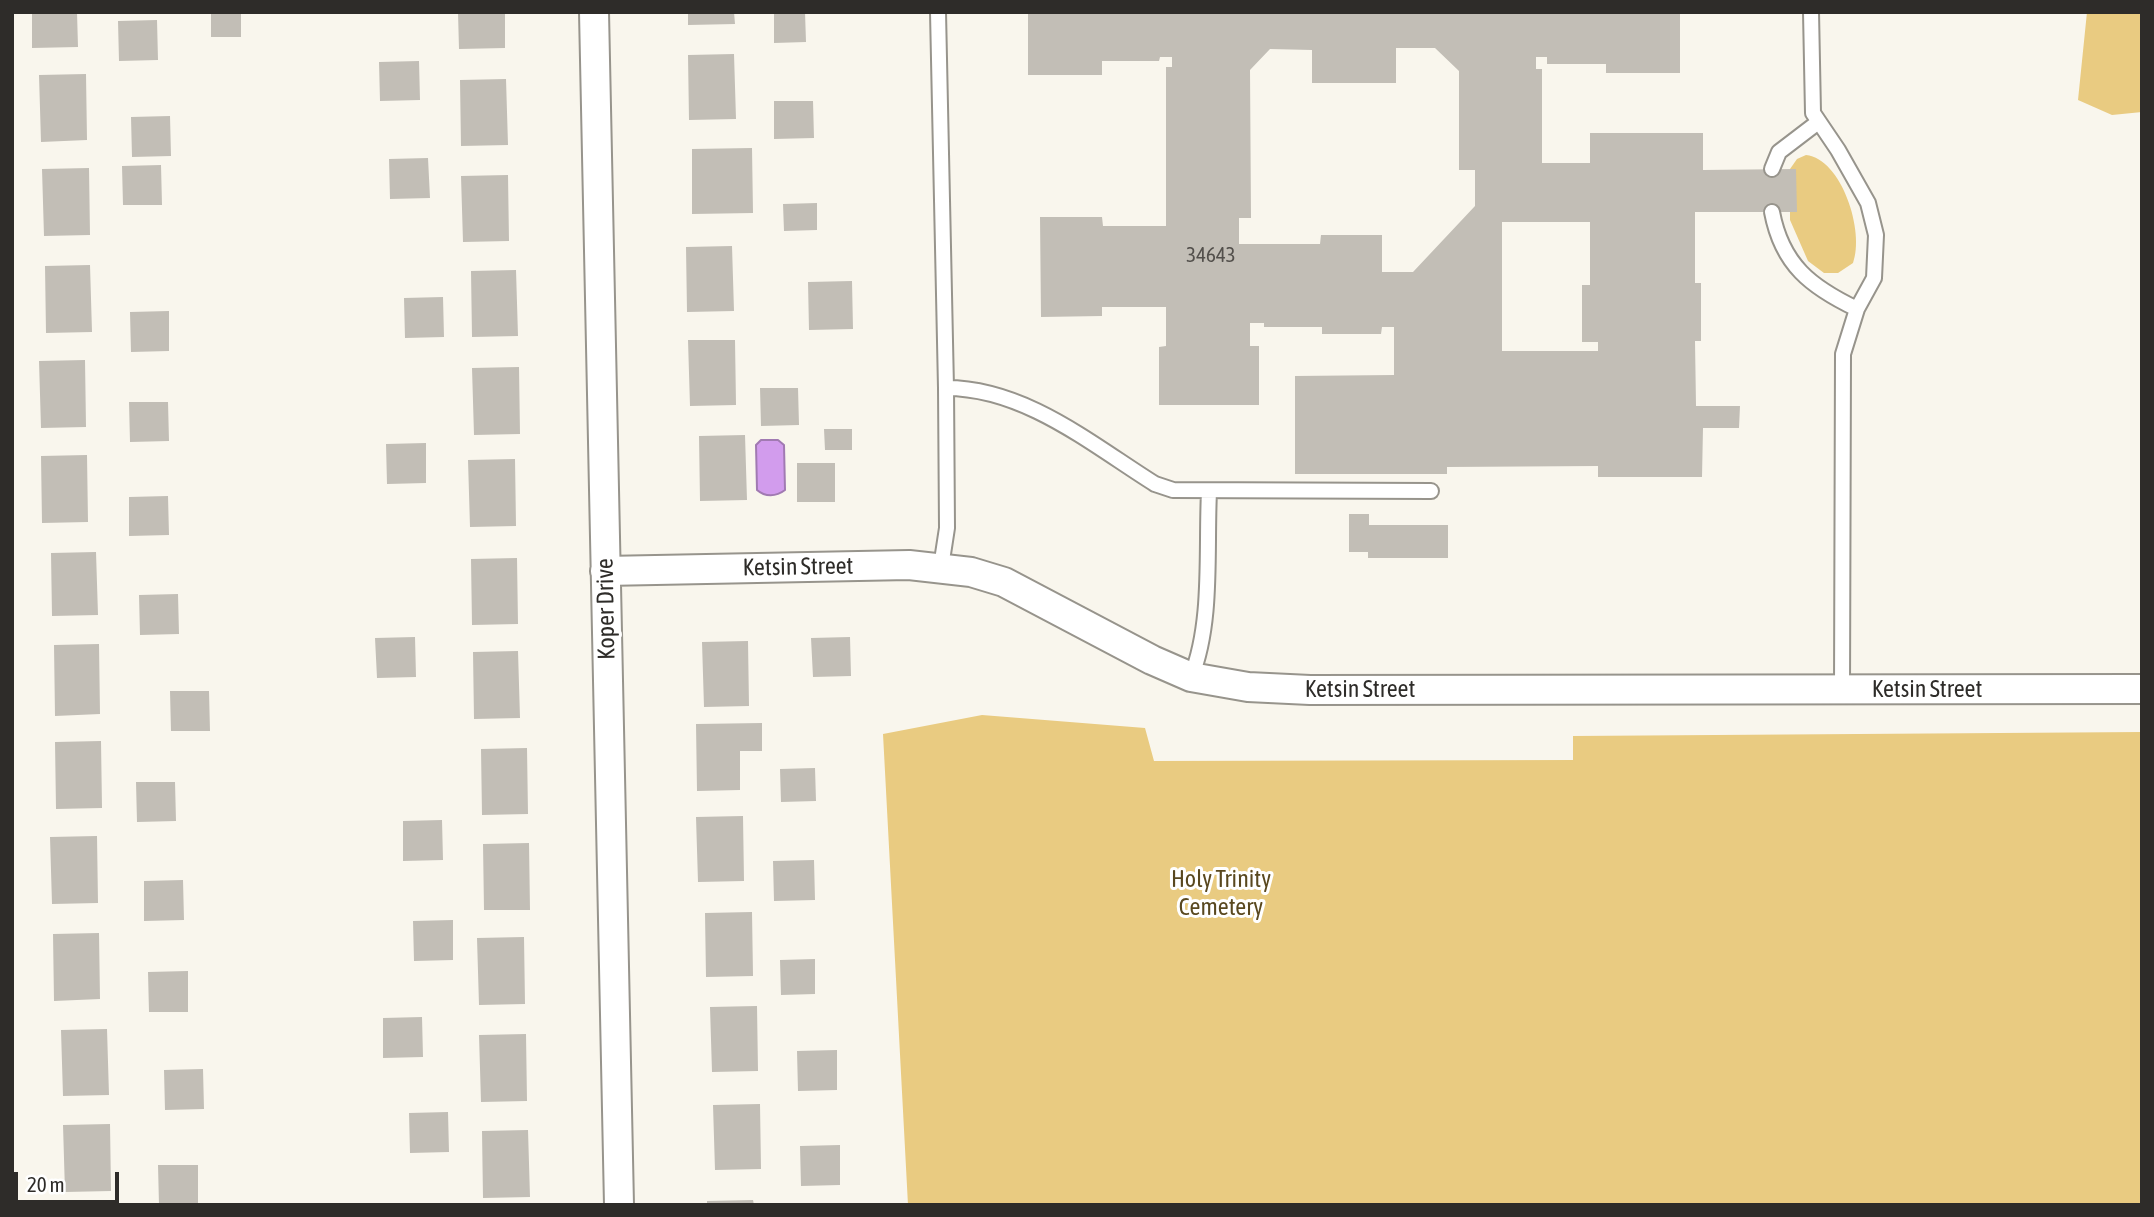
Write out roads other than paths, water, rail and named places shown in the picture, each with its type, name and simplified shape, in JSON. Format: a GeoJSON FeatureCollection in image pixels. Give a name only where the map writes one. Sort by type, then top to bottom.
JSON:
{"type":"FeatureCollection","features":[{"type":"Feature","properties":{"kind":"street","name":"Koper Drive"},"geometry":{"type":"LineString","coordinates":[[594,12],[619,1205]]}},
{"type":"Feature","properties":{"kind":"street","name":"Ketsin Street"},"geometry":{"type":"LineString","coordinates":[[605,571],[941,567],[1004,582],[1140,654],[1191,677],[1248,687],[1310,690],[2142,689]]}},
{"type":"Feature","properties":{"kind":"lane"},"geometry":{"type":"LineString","coordinates":[[938,12],[947,528],[941,567]]}},
{"type":"Feature","properties":{"kind":"lane"},"geometry":{"type":"LineString","coordinates":[[1811,12],[1811,104],[1817,123],[1838,150],[1868,203],[1876,235],[1874,278],[1857,309],[1843,354],[1842,688]]}},
{"type":"Feature","properties":{"kind":"lane"},"geometry":{"type":"LineString","coordinates":[[1772,169],[1779,152],[1817,123]]}},
{"type":"Feature","properties":{"kind":"lane"},"geometry":{"type":"LineString","coordinates":[[1772,212],[1782,244],[1810,284],[1857,309]]}},
{"type":"Feature","properties":{"kind":"lane"},"geometry":{"type":"LineString","coordinates":[[946,388],[984,391],[1025,404],[1155,484],[1173,490],[1431,491]]}},
{"type":"Feature","properties":{"kind":"lane"},"geometry":{"type":"LineString","coordinates":[[1191,677],[1200,656],[1203,632],[1209,492]]}},
{"type":"Feature","properties":{"kind":"park label","name":"Holy Trinity Cemetery"},"geometry":{"type":"Point","coordinates":[1221,893]}}]}
